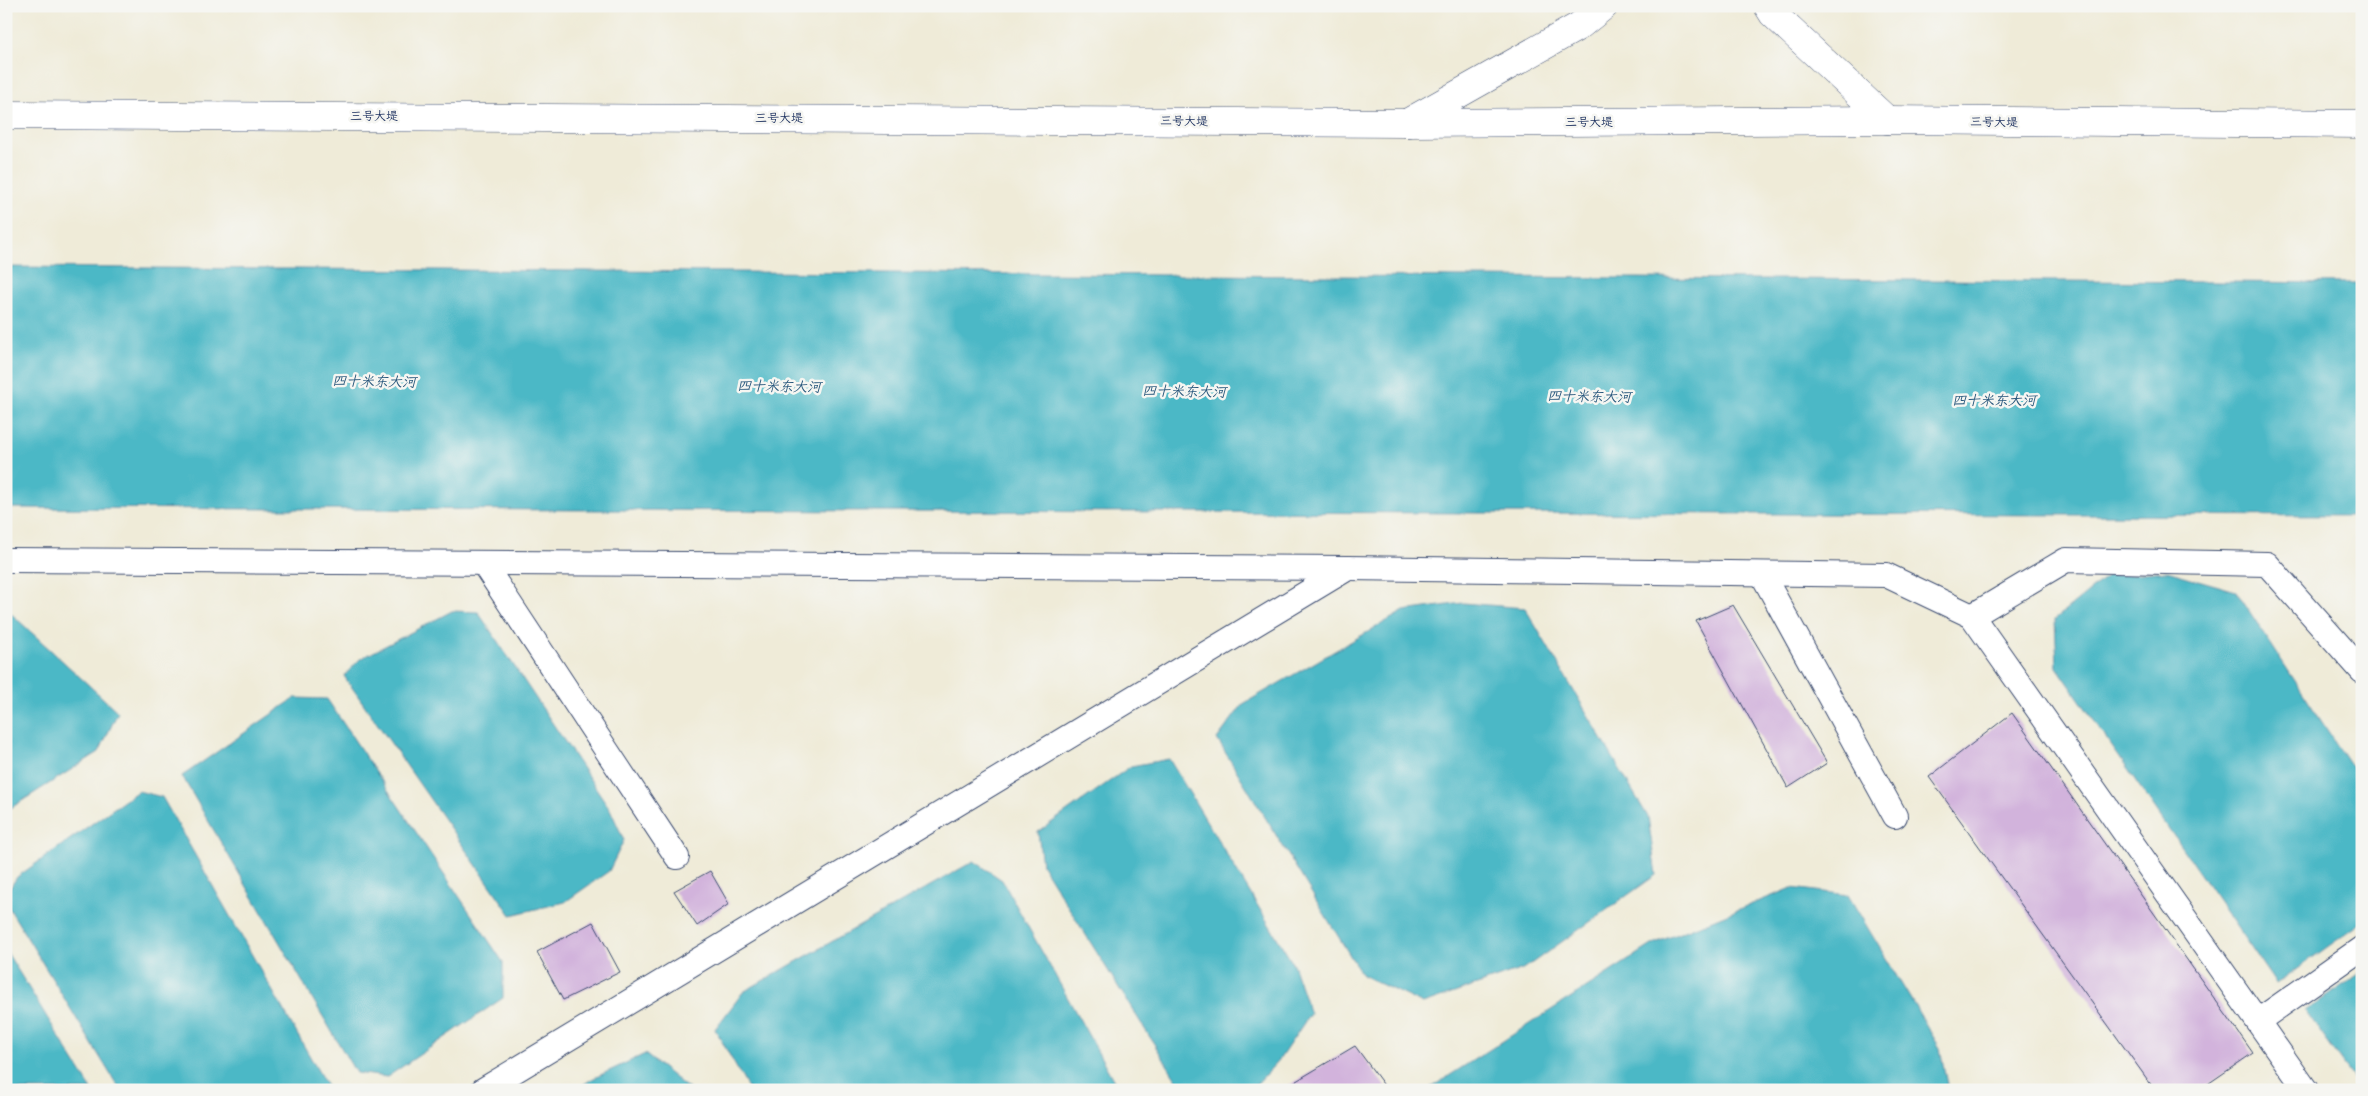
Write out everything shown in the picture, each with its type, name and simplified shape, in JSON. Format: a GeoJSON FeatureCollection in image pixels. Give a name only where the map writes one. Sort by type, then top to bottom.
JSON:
{"type":"FeatureCollection","features":[{"type":"Feature","properties":{"kind":"street"},"geometry":{"type":"LineString","coordinates":[[1407,123],[1579,26],[1604,6]]}},
{"type":"Feature","properties":{"kind":"street"},"geometry":{"type":"LineString","coordinates":[[1768,6],[1773,14],[1887,120]]}},
{"type":"Feature","properties":{"kind":"street","name":"三号大堤"},"geometry":{"type":"LineString","coordinates":[[6,115],[1407,123],[1887,120],[2362,124]]}},
{"type":"Feature","properties":{"kind":"lane"},"geometry":{"type":"LineString","coordinates":[[6,560],[1348,568],[1886,575],[1972,616],[2306,1090]]}},
{"type":"Feature","properties":{"kind":"lane"},"geometry":{"type":"LineString","coordinates":[[1972,616],[2066,560],[2267,564],[2362,671]]}},
{"type":"Feature","properties":{"kind":"lane"},"geometry":{"type":"LineString","coordinates":[[483,563],[676,857]]}},
{"type":"Feature","properties":{"kind":"lane"},"geometry":{"type":"LineString","coordinates":[[483,1090],[1348,568]]}},
{"type":"Feature","properties":{"kind":"lane"},"geometry":{"type":"LineString","coordinates":[[1762,574],[1895,816]]}},
{"type":"Feature","properties":{"kind":"lane"},"geometry":{"type":"LineString","coordinates":[[2258,1021],[2362,948]]}},
{"type":"Feature","properties":{"kind":"water","name":"四十米东大河"},"geometry":{"type":"Polygon","coordinates":[[[6,267],[2362,283],[2362,516],[6,508],[6,267]]]}},
{"type":"Feature","properties":{"kind":"water"},"geometry":{"type":"Polygon","coordinates":[[[2167,571],[2236,591],[2362,783],[2362,922],[2276,984],[2057,667],[2055,619],[2108,576],[2167,571]]]}},
{"type":"Feature","properties":{"kind":"water"},"geometry":{"type":"Polygon","coordinates":[[[1463,603],[1525,608],[1648,817],[1656,875],[1525,968],[1423,1004],[1362,975],[1217,739],[1243,704],[1404,611],[1463,603]]]}},
{"type":"Feature","properties":{"kind":"water"},"geometry":{"type":"Polygon","coordinates":[[[6,609],[118,712],[99,752],[6,811],[6,609]]]}},
{"type":"Feature","properties":{"kind":"water"},"geometry":{"type":"Polygon","coordinates":[[[452,611],[478,612],[610,809],[624,840],[609,871],[565,902],[511,915],[344,676],[360,659],[452,611]]]}},
{"type":"Feature","properties":{"kind":"water"},"geometry":{"type":"Polygon","coordinates":[[[295,698],[327,699],[503,962],[503,998],[387,1077],[356,1073],[182,776],[295,698]]]}},
{"type":"Feature","properties":{"kind":"water"},"geometry":{"type":"Polygon","coordinates":[[[1169,759],[1293,964],[1310,1014],[1279,1060],[1251,1090],[1183,1090],[1042,865],[1038,832],[1131,766],[1169,759]]]}},
{"type":"Feature","properties":{"kind":"water"},"geometry":{"type":"Polygon","coordinates":[[[138,791],[162,797],[329,1090],[120,1090],[6,903],[6,894],[17,877],[138,791]]]}},
{"type":"Feature","properties":{"kind":"water"},"geometry":{"type":"Polygon","coordinates":[[[974,861],[1002,880],[1119,1090],[749,1090],[715,1029],[743,992],[974,861]]]}},
{"type":"Feature","properties":{"kind":"water"},"geometry":{"type":"Polygon","coordinates":[[[1792,888],[1848,895],[1940,1048],[1948,1090],[1427,1090],[1655,943],[1792,888]]]}},
{"type":"Feature","properties":{"kind":"water"},"geometry":{"type":"Polygon","coordinates":[[[6,951],[92,1090],[6,1090],[6,951]]]}},
{"type":"Feature","properties":{"kind":"water"},"geometry":{"type":"Polygon","coordinates":[[[2362,972],[2362,1090],[2305,1011],[2362,972]]]}},
{"type":"Feature","properties":{"kind":"water"},"geometry":{"type":"Polygon","coordinates":[[[645,1054],[690,1090],[575,1090],[592,1079],[645,1054]]]}},
{"type":"Feature","properties":{"kind":"building"},"geometry":{"type":"Polygon","coordinates":[[[1733,605],[1827,763],[1788,788],[1696,621],[1733,605]]]}},
{"type":"Feature","properties":{"kind":"building"},"geometry":{"type":"Polygon","coordinates":[[[2012,713],[2253,1053],[2199,1090],[2155,1090],[1929,777],[2012,713]]]}},
{"type":"Feature","properties":{"kind":"building"},"geometry":{"type":"Polygon","coordinates":[[[710,871],[729,904],[697,926],[674,891],[710,871]]]}},
{"type":"Feature","properties":{"kind":"building"},"geometry":{"type":"Polygon","coordinates":[[[593,922],[620,972],[563,1000],[537,952],[593,922]]]}},
{"type":"Feature","properties":{"kind":"building"},"geometry":{"type":"Polygon","coordinates":[[[1355,1046],[1386,1088],[1281,1090],[1355,1046]]]}}]}
